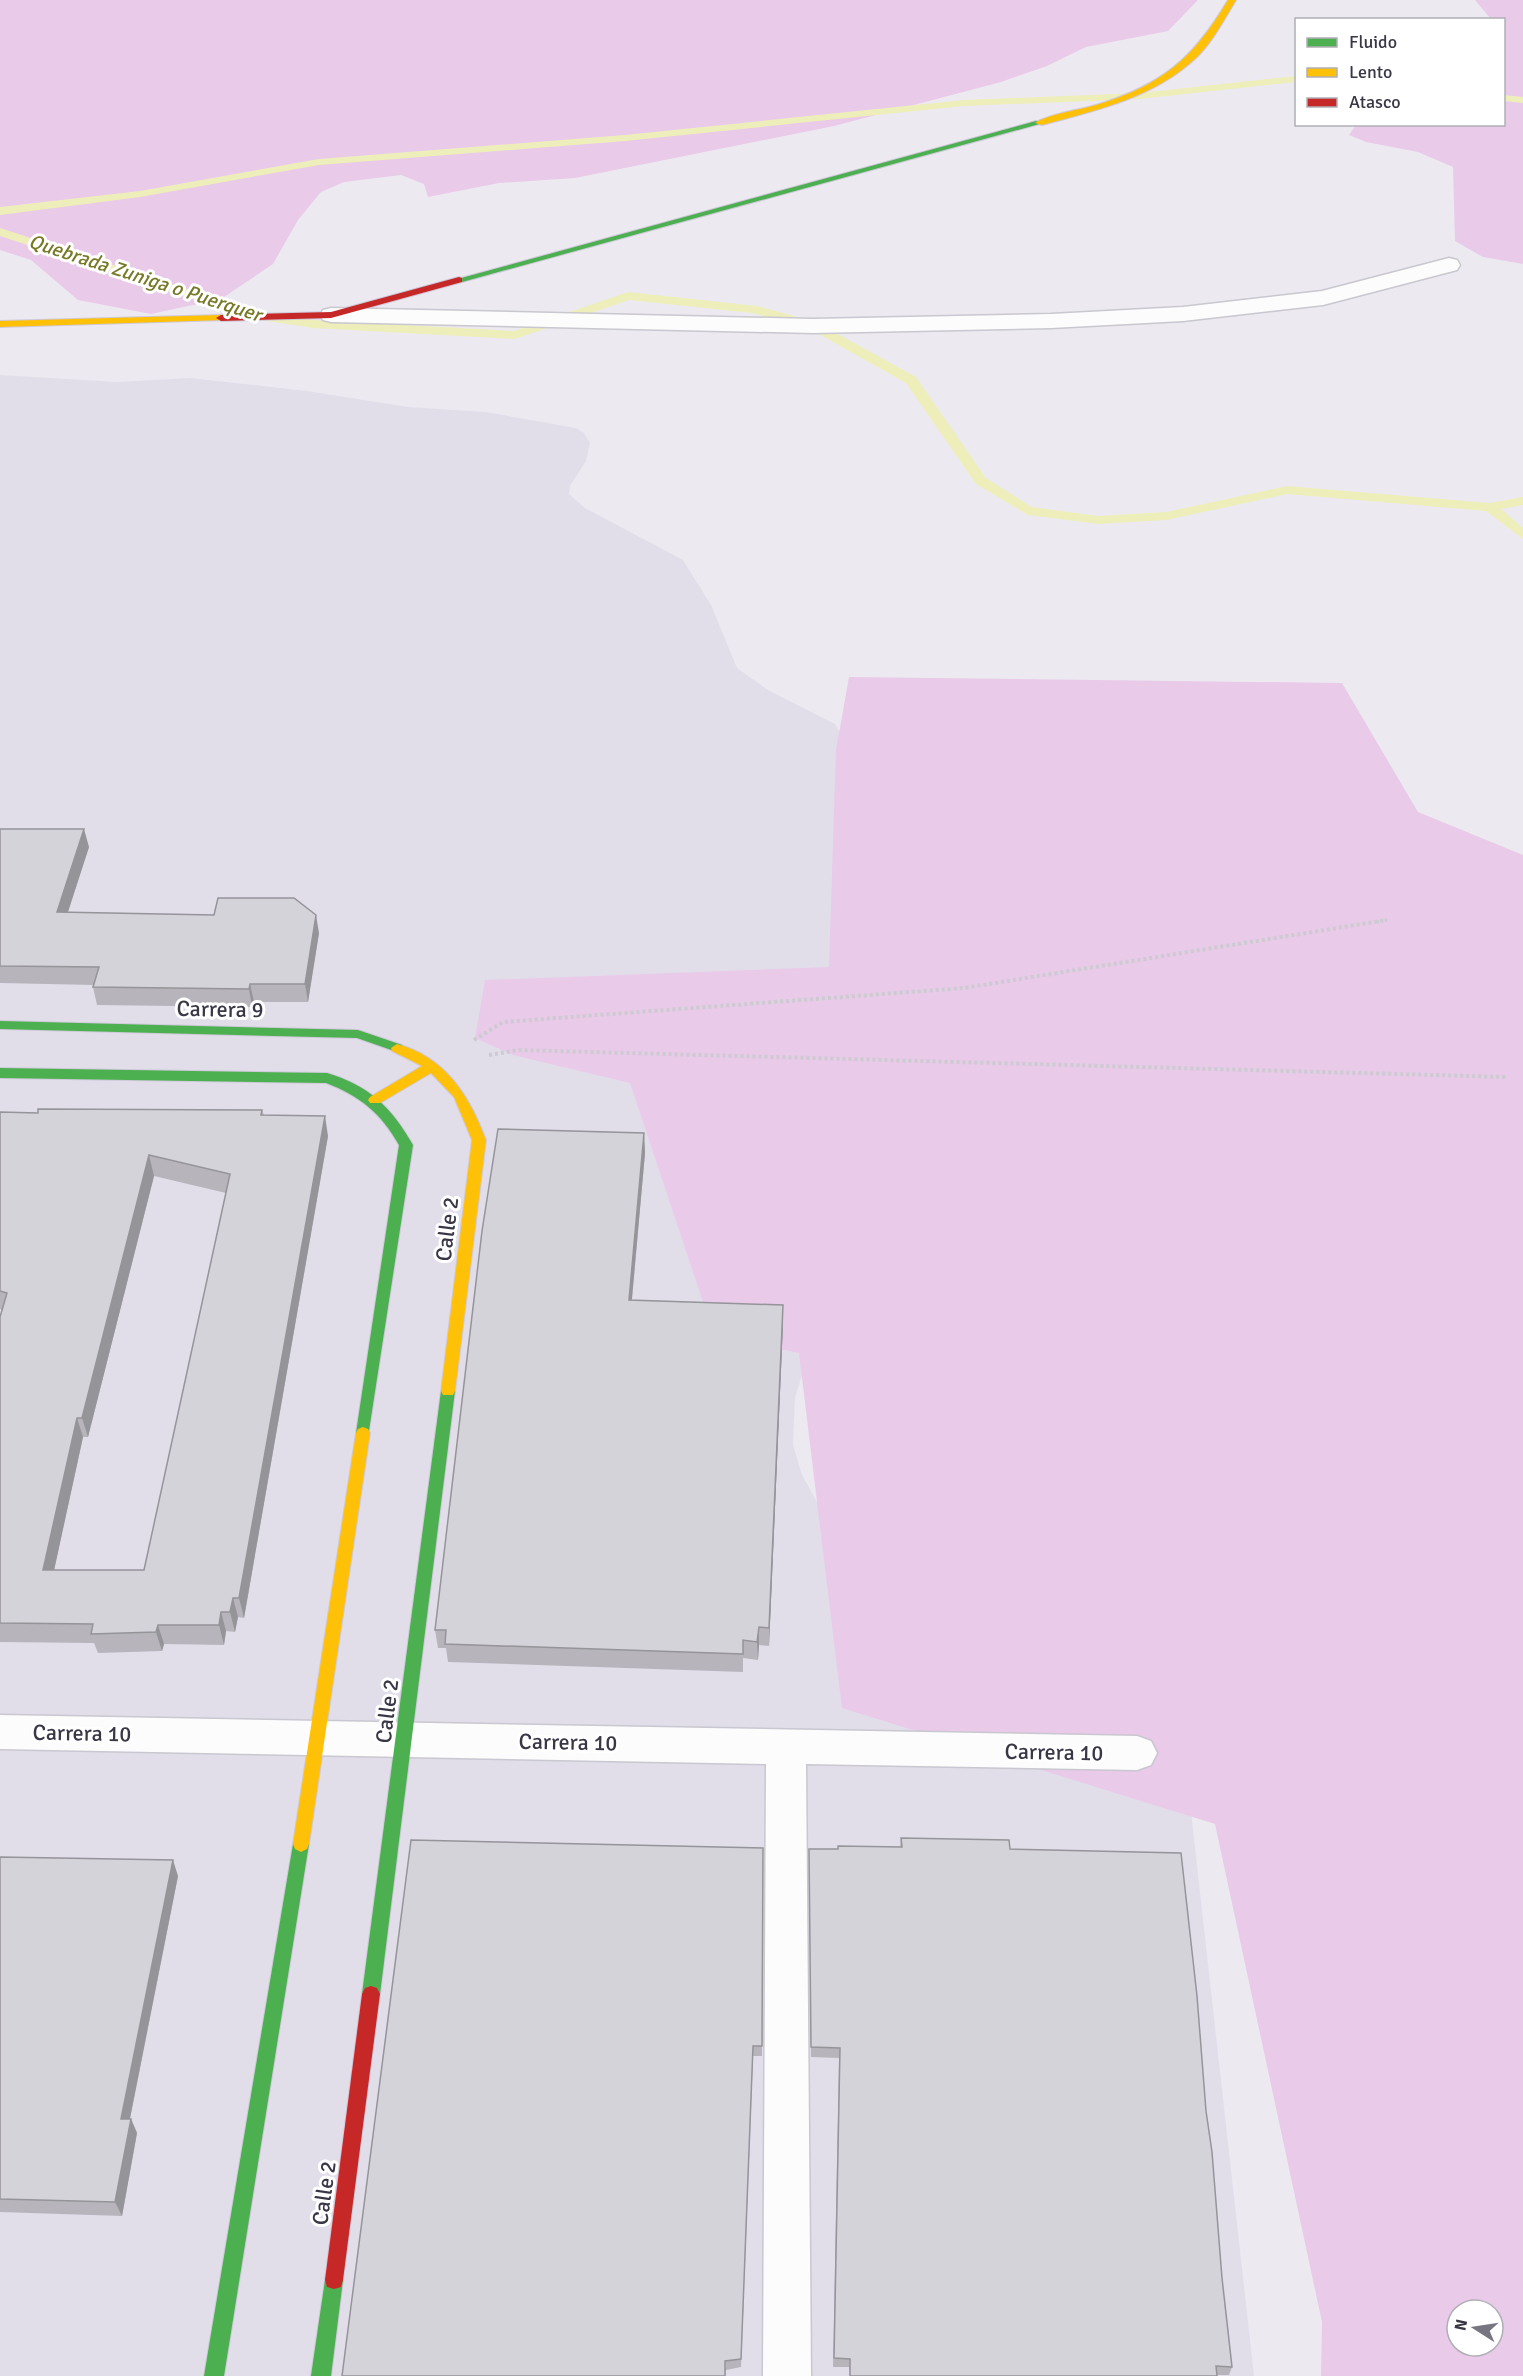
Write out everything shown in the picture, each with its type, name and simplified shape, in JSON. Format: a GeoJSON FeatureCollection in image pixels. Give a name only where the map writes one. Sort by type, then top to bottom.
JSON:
{"type":"FeatureCollection","features":[{"type":"Feature","properties":{"kind":"street"},"geometry":{"type":"LineString","coordinates":[[331,315],[1131,98],[1182,69],[1222,20],[1233,0]]}},
{"type":"Feature","properties":{"kind":"street"},"geometry":{"type":"LineString","coordinates":[[0,324],[331,315],[813,326],[1052,321],[1183,314],[1323,298],[1449,265]]}},
{"type":"Feature","properties":{"kind":"street","name":"Carrera 9"},"geometry":{"type":"LineString","coordinates":[[0,1025],[358,1034],[400,1048],[432,1066]]}},
{"type":"Feature","properties":{"kind":"street"},"geometry":{"type":"LineString","coordinates":[[375,1100],[432,1066]]}},
{"type":"Feature","properties":{"kind":"street","name":"Calle 2"},"geometry":{"type":"LineString","coordinates":[[321,2376],[405,1739],[479,1140],[467,1105],[432,1066]]}},
{"type":"Feature","properties":{"kind":"street"},"geometry":{"type":"LineString","coordinates":[[0,1073],[327,1078],[352,1087],[375,1100],[391,1116],[406,1145],[318,1738],[214,2376]]}},
{"type":"Feature","properties":{"kind":"street","name":"Carrera 10"},"geometry":{"type":"LineString","coordinates":[[0,1732],[1137,1753]]}},
{"type":"Feature","properties":{"kind":"street"},"geometry":{"type":"LineString","coordinates":[[786,1747],[787,2376]]}},
{"type":"Feature","properties":{"kind":"path"},"geometry":{"type":"LineString","coordinates":[[503,1022],[964,988],[1389,920]]}},
{"type":"Feature","properties":{"kind":"path"},"geometry":{"type":"LineString","coordinates":[[519,1050],[1506,1077]]}},
{"type":"Feature","properties":{"kind":"shaded area"},"geometry":{"type":"Polygon","coordinates":[[[0,0],[1197,1],[1168,31],[1086,47],[1047,66],[1001,82],[834,126],[575,178],[499,183],[428,197],[424,184],[401,175],[344,182],[321,192],[298,220],[273,264],[221,299],[151,314],[78,300],[31,260],[0,250],[0,0]]]}},
{"type":"Feature","properties":{"kind":"shaded area"},"geometry":{"type":"Polygon","coordinates":[[[1475,0],[1523,0],[1523,264],[1483,257],[1455,241],[1453,167],[1418,152],[1366,142],[1349,135],[1355,126],[1505,126],[1505,18],[1490,18],[1475,0]]]}},
{"type":"Feature","properties":{"kind":"shaded area"},"geometry":{"type":"Polygon","coordinates":[[[0,375],[117,382],[190,378],[307,391],[408,407],[486,412],[576,428],[584,433],[590,443],[586,461],[570,486],[569,494],[585,508],[683,560],[711,605],[737,668],[768,690],[835,724],[871,784],[804,1369],[795,1398],[793,1445],[802,1475],[836,1536],[1180,1713],[1254,2376],[0,2376],[0,375]]]}},
{"type":"Feature","properties":{"kind":"shaded area"},"geometry":{"type":"Polygon","coordinates":[[[849,677],[1342,683],[1418,812],[1523,855],[1523,2376],[1321,2376],[1322,2322],[1215,1824],[842,1708],[799,1353],[714,1335],[630,1083],[513,1055],[475,1038],[485,980],[829,967],[836,750],[849,677]]]}},
{"type":"Feature","properties":{"kind":"building"},"geometry":{"type":"Polygon","coordinates":[[[0,829],[84,829],[57,912],[214,915],[218,898],[294,898],[316,915],[305,984],[250,984],[249,989],[93,987],[99,967],[0,966],[0,829]]]}},
{"type":"Feature","properties":{"kind":"building"},"geometry":{"type":"Polygon","coordinates":[[[38,1109],[262,1110],[261,1115],[325,1116],[239,1598],[233,1598],[230,1612],[221,1612],[219,1625],[158,1625],[156,1632],[91,1634],[93,1624],[0,1623],[0,1317],[7,1293],[0,1291],[0,1112],[38,1113],[38,1109]],[[149,1155],[82,1418],[77,1418],[43,1570],[144,1570],[230,1174],[149,1155]]]}},
{"type":"Feature","properties":{"kind":"building"},"geometry":{"type":"Polygon","coordinates":[[[498,1129],[644,1133],[629,1300],[783,1305],[769,1628],[759,1627],[757,1642],[743,1640],[743,1654],[445,1644],[446,1630],[435,1630],[482,1231],[498,1129]]]}},
{"type":"Feature","properties":{"kind":"building"},"geometry":{"type":"Polygon","coordinates":[[[901,1838],[1009,1840],[1010,1849],[1181,1853],[1197,1996],[1206,2111],[1212,2152],[1232,2367],[1216,2366],[1217,2376],[850,2376],[850,2359],[834,2358],[840,2048],[811,2047],[809,1849],[838,1849],[838,1846],[902,1847],[901,1838]]]}},
{"type":"Feature","properties":{"kind":"building"},"geometry":{"type":"Polygon","coordinates":[[[411,1840],[763,1848],[762,2046],[753,2046],[741,2359],[725,2361],[725,2376],[342,2376],[411,1840]]]}},
{"type":"Feature","properties":{"kind":"building"},"geometry":{"type":"Polygon","coordinates":[[[0,1857],[173,1860],[121,2119],[131,2119],[115,2202],[0,2199],[0,1857]]]}},
{"type":"Feature","properties":{"kind":"waterway"},"geometry":{"type":"LineString","coordinates":[[0,211],[140,194],[319,162],[625,138],[964,103],[1140,96],[1295,79]]}},
{"type":"Feature","properties":{"kind":"waterway"},"geometry":{"type":"LineString","coordinates":[[1505,98],[1523,100]]}},
{"type":"Feature","properties":{"kind":"waterway","name":"Quebrada Zuniga o Puerquer"},"geometry":{"type":"LineString","coordinates":[[0,232],[258,316],[313,324],[515,335],[628,296],[753,309],[812,325],[911,380],[981,481],[1028,511],[1098,520],[1166,516],[1287,490],[1490,507]]}},
{"type":"Feature","properties":{"kind":"waterway"},"geometry":{"type":"LineString","coordinates":[[1490,507],[1523,501]]}},
{"type":"Feature","properties":{"kind":"waterway","name":"Quebrada Zuniga o Puerquer"},"geometry":{"type":"LineString","coordinates":[[1490,507],[1523,535]]}},
{"type":"Feature","properties":{"kind":"traffic: fast"},"geometry":{"type":"LineString","coordinates":[[459,280],[1039,123]]}},
{"type":"Feature","properties":{"kind":"traffic: fast"},"geometry":{"type":"LineString","coordinates":[[0,1025],[358,1034],[397,1048]]}},
{"type":"Feature","properties":{"kind":"traffic: fast"},"geometry":{"type":"LineString","coordinates":[[0,1073],[327,1078],[354,1089],[374,1102],[391,1120],[406,1145],[363,1433]]}},
{"type":"Feature","properties":{"kind":"traffic: fast"},"geometry":{"type":"LineString","coordinates":[[371,1994],[448,1391]]}},
{"type":"Feature","properties":{"kind":"traffic: fast"},"geometry":{"type":"LineString","coordinates":[[214,2376],[301,1844]]}},
{"type":"Feature","properties":{"kind":"traffic: fast"},"geometry":{"type":"LineString","coordinates":[[321,2376],[334,2280]]}},
{"type":"Feature","properties":{"kind":"traffic: slow"},"geometry":{"type":"LineString","coordinates":[[1039,123],[1127,97],[1152,86],[1174,72],[1195,54],[1214,30],[1232,0]]}},
{"type":"Feature","properties":{"kind":"traffic: slow"},"geometry":{"type":"LineString","coordinates":[[0,324],[221,318]]}},
{"type":"Feature","properties":{"kind":"traffic: slow"},"geometry":{"type":"LineString","coordinates":[[397,1048],[429,1064],[450,1083],[466,1107],[479,1140],[448,1391]]}},
{"type":"Feature","properties":{"kind":"traffic: slow"},"geometry":{"type":"LineString","coordinates":[[375,1100],[432,1066]]}},
{"type":"Feature","properties":{"kind":"traffic: slow"},"geometry":{"type":"LineString","coordinates":[[301,1844],[363,1433]]}},
{"type":"Feature","properties":{"kind":"traffic: jam"},"geometry":{"type":"LineString","coordinates":[[221,318],[331,315],[459,280]]}},
{"type":"Feature","properties":{"kind":"traffic: jam"},"geometry":{"type":"LineString","coordinates":[[334,2280],[371,1994]]}}]}
